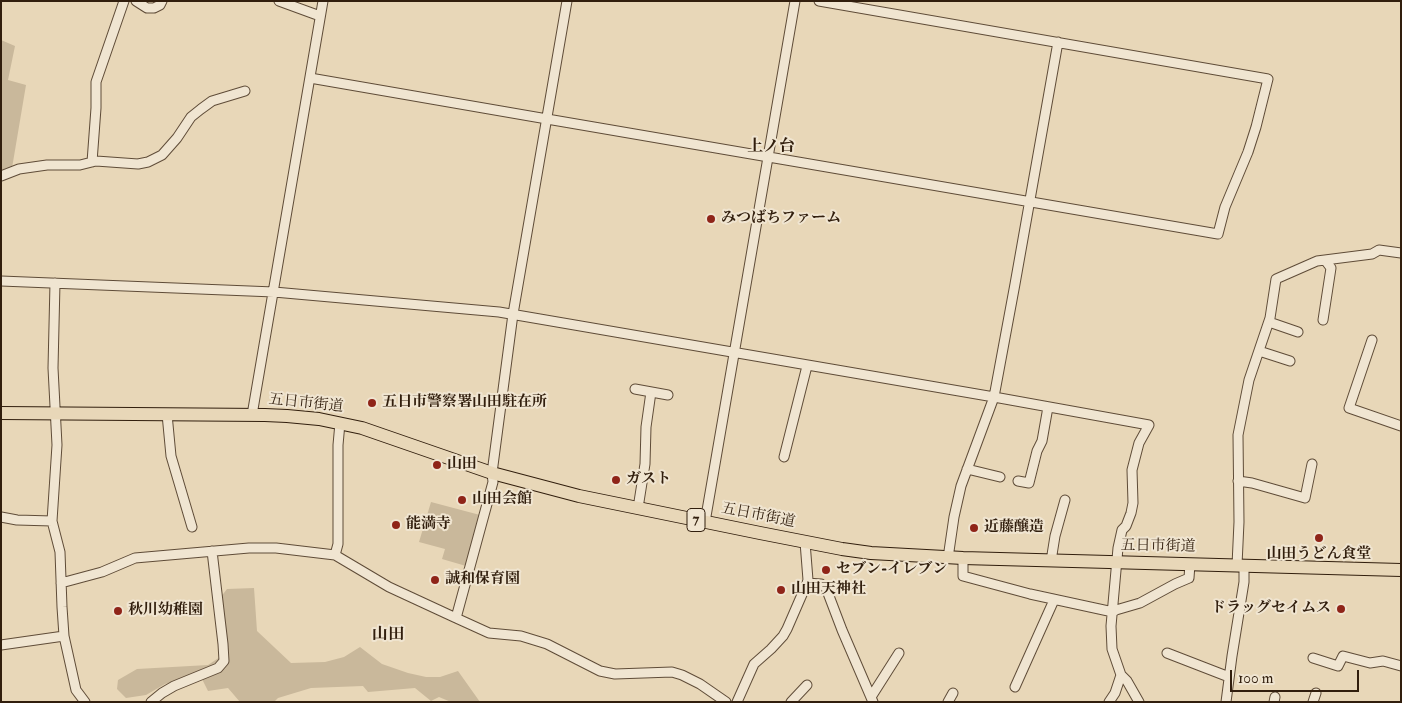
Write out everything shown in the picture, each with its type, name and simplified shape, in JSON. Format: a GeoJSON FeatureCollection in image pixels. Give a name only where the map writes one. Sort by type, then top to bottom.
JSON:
{"type":"FeatureCollection","features":[{"type":"Feature","properties":{"kind":"main road","name":"五日市街道"},"geometry":{"type":"LineString","coordinates":[[1,413],[287,416],[340,423],[384,435],[492,473],[579,496],[805,542],[871,553],[948,558],[1401,570]]}},
{"type":"Feature","properties":{"kind":"street"},"geometry":{"type":"LineString","coordinates":[[92,162],[96,82],[124,1]]}},
{"type":"Feature","properties":{"kind":"street"},"geometry":{"type":"LineString","coordinates":[[136,1],[147,8],[154,8],[160,5],[162,1]]}},
{"type":"Feature","properties":{"kind":"street"},"geometry":{"type":"LineString","coordinates":[[278,1],[320,16]]}},
{"type":"Feature","properties":{"kind":"street"},"geometry":{"type":"LineString","coordinates":[[252,415],[323,1]]}},
{"type":"Feature","properties":{"kind":"street"},"geometry":{"type":"LineString","coordinates":[[456,618],[493,482],[492,473],[514,314],[567,1]]}},
{"type":"Feature","properties":{"kind":"street"},"geometry":{"type":"LineString","coordinates":[[706,522],[795,1]]}},
{"type":"Feature","properties":{"kind":"street"},"geometry":{"type":"LineString","coordinates":[[310,78],[1218,234],[1225,207],[1248,152],[1268,79],[819,1]]}},
{"type":"Feature","properties":{"kind":"street"},"geometry":{"type":"LineString","coordinates":[[948,558],[961,486],[994,397],[1058,42]]}},
{"type":"Feature","properties":{"kind":"street"},"geometry":{"type":"LineString","coordinates":[[1,176],[19,169],[48,165],[80,165],[92,162],[138,164],[148,162],[162,155],[177,138],[191,117],[201,109],[212,101],[245,91]]}},
{"type":"Feature","properties":{"kind":"street"},"geometry":{"type":"LineString","coordinates":[[1226,702],[1244,582],[1236,553],[1238,435],[1249,380],[1269,322],[1276,279],[1317,261],[1372,254],[1379,250],[1401,253]]}},
{"type":"Feature","properties":{"kind":"street"},"geometry":{"type":"LineString","coordinates":[[1323,320],[1331,268],[1325,260]]}},
{"type":"Feature","properties":{"kind":"street"},"geometry":{"type":"LineString","coordinates":[[1,281],[274,292],[514,314],[1149,425],[1139,443],[1132,470],[1133,503],[1126,526],[1122,530],[1116,562],[1111,626],[1112,649],[1121,675],[1128,681],[1139,702]]}},
{"type":"Feature","properties":{"kind":"street"},"geometry":{"type":"LineString","coordinates":[[55,283],[53,368],[57,445],[52,521],[60,552],[64,636],[76,690],[84,702]]}},
{"type":"Feature","properties":{"kind":"street"},"geometry":{"type":"LineString","coordinates":[[1269,322],[1298,332]]}},
{"type":"Feature","properties":{"kind":"street"},"geometry":{"type":"LineString","coordinates":[[1372,340],[1349,408],[1401,426]]}},
{"type":"Feature","properties":{"kind":"street"},"geometry":{"type":"LineString","coordinates":[[1258,351],[1290,362]]}},
{"type":"Feature","properties":{"kind":"street"},"geometry":{"type":"LineString","coordinates":[[784,457],[807,366]]}},
{"type":"Feature","properties":{"kind":"street"},"geometry":{"type":"LineString","coordinates":[[635,389],[668,395]]}},
{"type":"Feature","properties":{"kind":"street"},"geometry":{"type":"LineString","coordinates":[[638,508],[645,464],[646,427],[651,392]]}},
{"type":"Feature","properties":{"kind":"street"},"geometry":{"type":"LineString","coordinates":[[1018,481],[1029,483],[1037,452],[1042,441],[1048,407]]}},
{"type":"Feature","properties":{"kind":"street"},"geometry":{"type":"LineString","coordinates":[[167,414],[171,456],[192,527]]}},
{"type":"Feature","properties":{"kind":"street"},"geometry":{"type":"LineString","coordinates":[[335,556],[338,544],[338,445],[340,423]]}},
{"type":"Feature","properties":{"kind":"street"},"geometry":{"type":"LineString","coordinates":[[1238,481],[1252,483],[1305,498],[1312,464]]}},
{"type":"Feature","properties":{"kind":"street"},"geometry":{"type":"LineString","coordinates":[[967,469],[1000,477]]}},
{"type":"Feature","properties":{"kind":"street"},"geometry":{"type":"LineString","coordinates":[[1051,561],[1055,536],[1065,500]]}},
{"type":"Feature","properties":{"kind":"street"},"geometry":{"type":"LineString","coordinates":[[1,517],[17,520],[52,521]]}},
{"type":"Feature","properties":{"kind":"street"},"geometry":{"type":"LineString","coordinates":[[736,702],[754,664],[788,629],[808,580],[805,542]]}},
{"type":"Feature","properties":{"kind":"street"},"geometry":{"type":"LineString","coordinates":[[61,583],[102,572],[135,558],[212,551],[276,548],[335,556],[389,587],[489,634],[521,636],[547,644],[600,671],[615,674],[672,672],[700,684],[726,702]]}},
{"type":"Feature","properties":{"kind":"street"},"geometry":{"type":"LineString","coordinates":[[151,702],[174,686],[218,668],[224,661],[212,551]]}},
{"type":"Feature","properties":{"kind":"street"},"geometry":{"type":"LineString","coordinates":[[963,558],[962,576],[1054,600],[1113,612],[1140,603],[1190,578],[1190,564]]}},
{"type":"Feature","properties":{"kind":"street"},"geometry":{"type":"LineString","coordinates":[[807,584],[821,584],[826,588],[872,699]]}},
{"type":"Feature","properties":{"kind":"street"},"geometry":{"type":"LineString","coordinates":[[1015,687],[1054,600]]}},
{"type":"Feature","properties":{"kind":"street"},"geometry":{"type":"LineString","coordinates":[[1,645],[64,636]]}},
{"type":"Feature","properties":{"kind":"street"},"geometry":{"type":"LineString","coordinates":[[872,699],[899,653]]}},
{"type":"Feature","properties":{"kind":"street"},"geometry":{"type":"LineString","coordinates":[[1167,654],[1229,677]]}},
{"type":"Feature","properties":{"kind":"street"},"geometry":{"type":"LineString","coordinates":[[1313,658],[1338,666],[1343,656],[1370,663],[1383,661],[1401,666]]}},
{"type":"Feature","properties":{"kind":"street"},"geometry":{"type":"LineString","coordinates":[[1109,702],[1115,693],[1121,675]]}},
{"type":"Feature","properties":{"kind":"street"},"geometry":{"type":"LineString","coordinates":[[791,702],[807,685]]}},
{"type":"Feature","properties":{"kind":"street"},"geometry":{"type":"LineString","coordinates":[[948,702],[954,693]]}},
{"type":"Feature","properties":{"kind":"shaded area"},"geometry":{"type":"Polygon","coordinates":[[[1,40],[15,46],[8,80],[26,85],[12,168],[1,173],[1,40]]]}},
{"type":"Feature","properties":{"kind":"shaded area"},"geometry":{"type":"Polygon","coordinates":[[[431,502],[480,515],[466,566],[442,559],[445,549],[419,542],[431,502]]]}},
{"type":"Feature","properties":{"kind":"shaded area"},"geometry":{"type":"Polygon","coordinates":[[[254,588],[257,631],[291,663],[325,662],[344,657],[360,647],[382,664],[408,673],[426,677],[440,677],[458,671],[480,702],[451,702],[439,697],[431,701],[415,688],[368,692],[363,686],[311,688],[278,698],[274,702],[240,702],[228,688],[208,691],[199,673],[165,684],[146,695],[126,698],[117,689],[118,680],[137,669],[208,665],[220,657],[220,598],[227,589],[254,588]]]}},
{"type":"Feature","properties":{"kind":"place","name":"みつばちファーム"},"geometry":{"type":"Point","coordinates":[711,219]}},
{"type":"Feature","properties":{"kind":"place","name":"五日市警察署山田駐在所"},"geometry":{"type":"Point","coordinates":[372,403]}},
{"type":"Feature","properties":{"kind":"place","name":"山田"},"geometry":{"type":"Point","coordinates":[437,465]}},
{"type":"Feature","properties":{"kind":"place","name":"ガスト"},"geometry":{"type":"Point","coordinates":[616,480]}},
{"type":"Feature","properties":{"kind":"place","name":"山田会館"},"geometry":{"type":"Point","coordinates":[462,500]}},
{"type":"Feature","properties":{"kind":"place","name":"能満寺"},"geometry":{"type":"Point","coordinates":[396,525]}},
{"type":"Feature","properties":{"kind":"place","name":"近藤醸造"},"geometry":{"type":"Point","coordinates":[974,528]}},
{"type":"Feature","properties":{"kind":"place","name":"山田うどん食堂"},"geometry":{"type":"Point","coordinates":[1319,538]}},
{"type":"Feature","properties":{"kind":"place","name":"セブン-イレブン"},"geometry":{"type":"Point","coordinates":[826,570]}},
{"type":"Feature","properties":{"kind":"place","name":"誠和保育園"},"geometry":{"type":"Point","coordinates":[435,580]}},
{"type":"Feature","properties":{"kind":"place","name":"山田天神社"},"geometry":{"type":"Point","coordinates":[781,590]}},
{"type":"Feature","properties":{"kind":"place","name":"ドラッグセイムス"},"geometry":{"type":"Point","coordinates":[1341,609]}},
{"type":"Feature","properties":{"kind":"place","name":"秋川幼稚園"},"geometry":{"type":"Point","coordinates":[118,611]}},
{"type":"Feature","properties":{"kind":"district","name":"上ノ台"},"geometry":{"type":"Point","coordinates":[771,148]}},
{"type":"Feature","properties":{"kind":"district","name":"山田"},"geometry":{"type":"Point","coordinates":[388,636]}}]}
